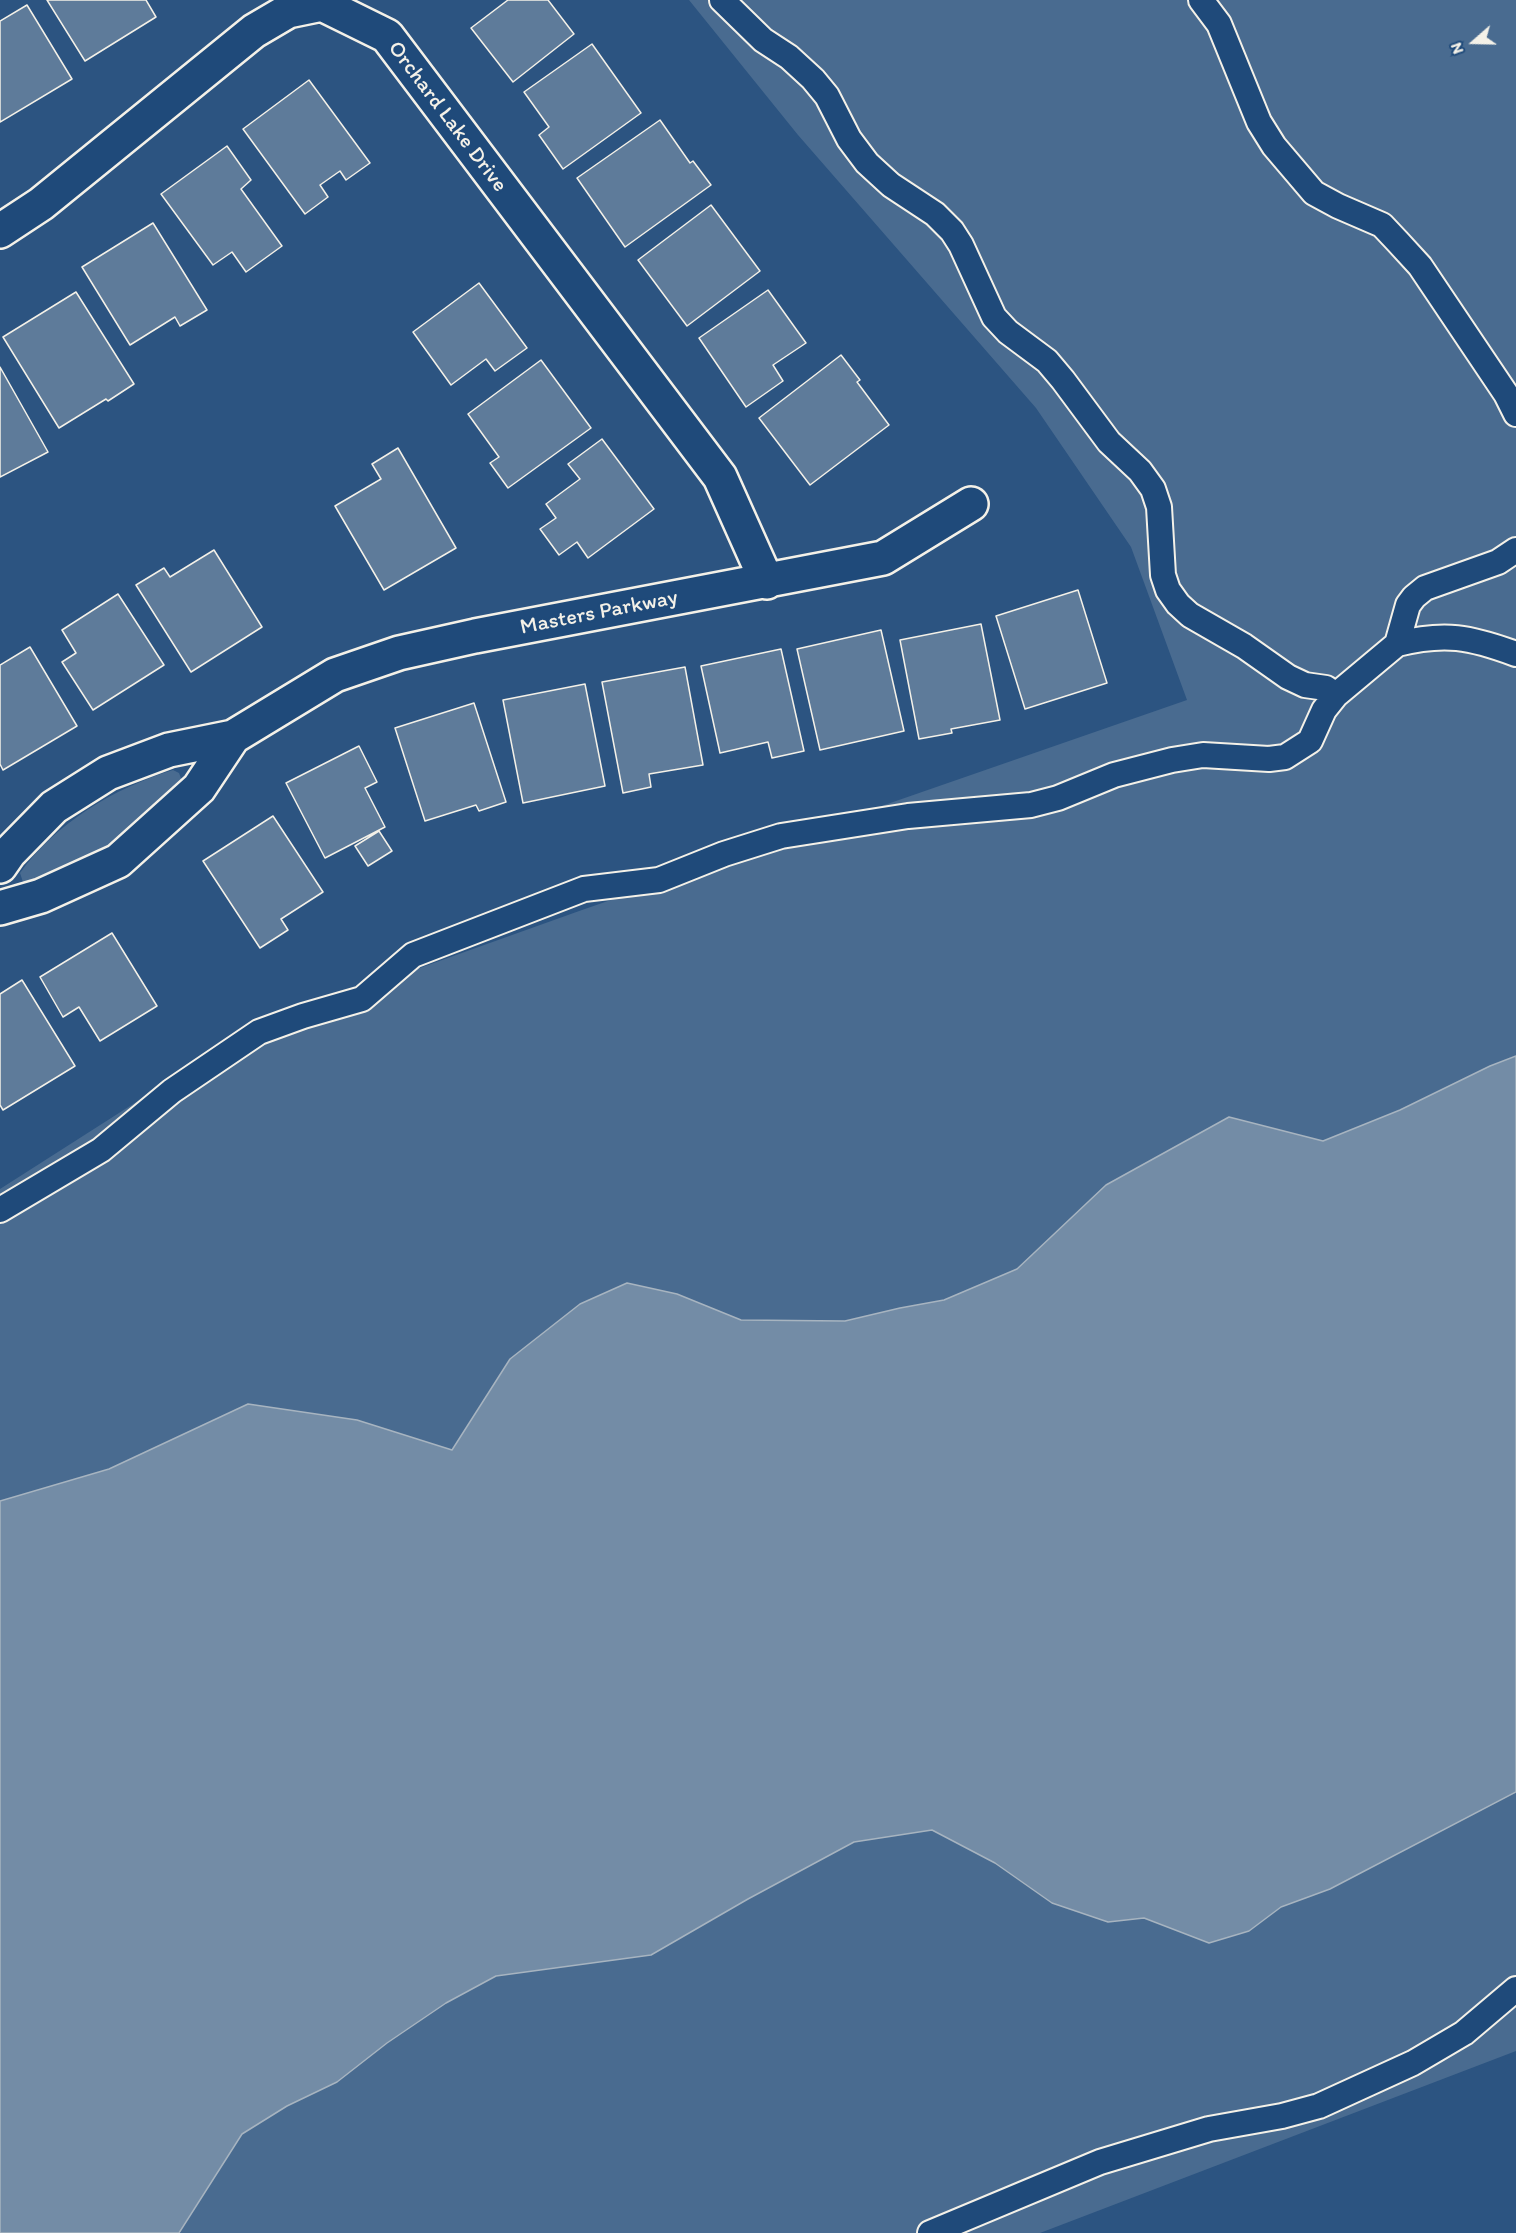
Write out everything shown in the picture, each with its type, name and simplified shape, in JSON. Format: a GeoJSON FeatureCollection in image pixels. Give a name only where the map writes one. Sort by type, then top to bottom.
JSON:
{"type":"FeatureCollection","features":[{"type":"Feature","properties":{"kind":"street","name":"Orchard Lake Drive"},"geometry":{"type":"LineString","coordinates":[[1,234],[254,31],[288,11],[322,4],[387,36],[720,477],[767,582]]}},
{"type":"Feature","properties":{"kind":"street","name":"Masters Parkway"},"geometry":{"type":"LineString","coordinates":[[0,867],[9,853],[54,807],[108,773],[169,750],[233,737],[335,675],[399,653],[475,636],[883,558],[971,504]]}},
{"type":"Feature","properties":{"kind":"street","name":"Masters Parkway"},"geometry":{"type":"LineString","coordinates":[[0,908],[41,896],[118,861],[199,788],[233,737]]}},
{"type":"Feature","properties":{"kind":"lane"},"geometry":{"type":"LineString","coordinates":[[722,0],[763,40],[789,57],[813,79],[827,96],[849,139],[867,163],[891,185],[935,214],[952,231],[961,245],[994,317],[1008,332],[1047,361],[1109,442],[1140,471],[1153,489],[1159,507],[1162,574],[1168,590],[1178,604],[1190,615],[1244,646],[1288,677],[1305,685],[1326,688],[1336,695]]}},
{"type":"Feature","properties":{"kind":"lane"},"geometry":{"type":"LineString","coordinates":[[1201,0],[1219,24],[1259,122],[1274,146],[1314,193],[1360,217],[1382,225],[1420,266],[1506,394],[1516,414]]}},
{"type":"Feature","properties":{"kind":"lane"},"geometry":{"type":"LineString","coordinates":[[1397,644],[1408,604],[1413,597],[1425,588],[1498,562],[1516,550]]}},
{"type":"Feature","properties":{"kind":"lane"},"geometry":{"type":"LineString","coordinates":[[0,1210],[101,1150],[172,1091],[259,1032],[303,1016],[362,999],[413,955],[584,889],[659,880],[724,854],[781,836],[908,816],[1031,805],[1058,798],[1114,775],[1203,754],[1269,759],[1285,757],[1310,741],[1324,710],[1336,695],[1397,644],[1446,636],[1472,640],[1516,654]]}},
{"type":"Feature","properties":{"kind":"lane"},"geometry":{"type":"LineString","coordinates":[[930,2233],[1100,2162],[1209,2129],[1282,2116],[1319,2106],[1413,2063],[1454,2039],[1516,1989]]}},
{"type":"Feature","properties":{"kind":"shaded area"},"geometry":{"type":"Polygon","coordinates":[[[689,0],[1516,0],[1516,2051],[1040,2233],[0,2233],[0,1189],[252,1028],[582,910],[1187,700],[1131,547],[1036,408],[798,135],[689,0]]]}},
{"type":"Feature","properties":{"kind":"shaded area"},"geometry":{"type":"Polygon","coordinates":[[[173,770],[179,773],[182,781],[138,828],[97,857],[28,884],[23,882],[20,873],[34,855],[69,823],[108,797],[173,770]]]}},
{"type":"Feature","properties":{"kind":"shaded area"},"geometry":{"type":"Polygon","coordinates":[[[1516,1056],[1516,1792],[1330,1889],[1281,1907],[1249,1931],[1209,1943],[1144,1918],[1108,1922],[1052,1903],[995,1863],[932,1830],[854,1842],[651,1955],[496,1976],[446,2003],[387,2043],[337,2082],[287,2106],[242,2134],[179,2233],[0,2233],[0,1501],[109,1469],[248,1404],[357,1420],[452,1450],[510,1359],[580,1304],[627,1283],[677,1294],[741,1320],[845,1321],[944,1300],[1017,1269],[1106,1185],[1229,1117],[1323,1141],[1400,1110],[1490,1066],[1516,1056]]]}},
{"type":"Feature","properties":{"kind":"building"},"geometry":{"type":"Polygon","coordinates":[[[47,0],[146,0],[156,17],[85,61],[47,0]]]}},
{"type":"Feature","properties":{"kind":"building"},"geometry":{"type":"Polygon","coordinates":[[[508,0],[548,0],[574,34],[513,82],[471,28],[508,0]]]}},
{"type":"Feature","properties":{"kind":"building"},"geometry":{"type":"Polygon","coordinates":[[[27,5],[72,79],[0,122],[0,21],[27,5]]]}},
{"type":"Feature","properties":{"kind":"building"},"geometry":{"type":"Polygon","coordinates":[[[592,44],[641,113],[563,169],[539,135],[549,127],[524,92],[592,44]]]}},
{"type":"Feature","properties":{"kind":"building"},"geometry":{"type":"Polygon","coordinates":[[[309,80],[370,163],[346,180],[340,171],[320,185],[328,197],[305,214],[243,129],[309,80]]]}},
{"type":"Feature","properties":{"kind":"building"},"geometry":{"type":"Polygon","coordinates":[[[660,120],[690,163],[693,161],[711,185],[625,247],[577,178],[660,120]]]}},
{"type":"Feature","properties":{"kind":"building"},"geometry":{"type":"Polygon","coordinates":[[[227,146],[251,180],[241,189],[282,246],[246,272],[232,252],[213,265],[161,194],[227,146]]]}},
{"type":"Feature","properties":{"kind":"building"},"geometry":{"type":"Polygon","coordinates":[[[711,205],[760,271],[687,326],[638,260],[711,205]]]}},
{"type":"Feature","properties":{"kind":"building"},"geometry":{"type":"Polygon","coordinates":[[[153,223],[207,310],[180,326],[175,317],[130,345],[82,267],[153,223]]]}},
{"type":"Feature","properties":{"kind":"building"},"geometry":{"type":"Polygon","coordinates":[[[479,283],[527,348],[495,371],[486,359],[451,385],[413,332],[479,283]]]}},
{"type":"Feature","properties":{"kind":"building"},"geometry":{"type":"Polygon","coordinates":[[[768,290],[806,343],[773,365],[783,381],[746,407],[699,338],[768,290]]]}},
{"type":"Feature","properties":{"kind":"building"},"geometry":{"type":"Polygon","coordinates":[[[76,292],[134,384],[59,428],[3,337],[76,292]]]}},
{"type":"Feature","properties":{"kind":"building"},"geometry":{"type":"Polygon","coordinates":[[[841,355],[860,380],[857,382],[889,425],[810,485],[759,418],[841,355]]]}},
{"type":"Feature","properties":{"kind":"building"},"geometry":{"type":"Polygon","coordinates":[[[541,360],[591,428],[508,488],[490,463],[499,457],[468,414],[541,360]]]}},
{"type":"Feature","properties":{"kind":"building"},"geometry":{"type":"Polygon","coordinates":[[[0,367],[48,452],[0,477],[0,367]]]}},
{"type":"Feature","properties":{"kind":"building"},"geometry":{"type":"Polygon","coordinates":[[[602,439],[654,509],[588,558],[577,542],[559,555],[540,529],[556,518],[546,504],[580,479],[568,464],[602,439]]]}},
{"type":"Feature","properties":{"kind":"building"},"geometry":{"type":"Polygon","coordinates":[[[398,448],[456,548],[384,590],[335,506],[381,479],[372,464],[398,448]]]}},
{"type":"Feature","properties":{"kind":"building"},"geometry":{"type":"Polygon","coordinates":[[[214,550],[262,627],[191,672],[136,585],[164,568],[170,577],[214,550]]]}},
{"type":"Feature","properties":{"kind":"building"},"geometry":{"type":"Polygon","coordinates":[[[1078,590],[1107,683],[1025,709],[996,616],[1078,590]]]}},
{"type":"Feature","properties":{"kind":"building"},"geometry":{"type":"Polygon","coordinates":[[[118,594],[164,665],[93,710],[62,662],[76,653],[62,630],[118,594]]]}},
{"type":"Feature","properties":{"kind":"building"},"geometry":{"type":"Polygon","coordinates":[[[981,624],[1000,720],[951,729],[952,733],[919,739],[900,640],[981,624]]]}},
{"type":"Feature","properties":{"kind":"building"},"geometry":{"type":"Polygon","coordinates":[[[881,630],[904,731],[820,750],[797,649],[881,630]]]}},
{"type":"Feature","properties":{"kind":"building"},"geometry":{"type":"Polygon","coordinates":[[[30,647],[77,726],[3,770],[0,764],[0,665],[30,647]]]}},
{"type":"Feature","properties":{"kind":"building"},"geometry":{"type":"Polygon","coordinates":[[[781,649],[804,751],[772,758],[768,742],[720,753],[701,666],[781,649]]]}},
{"type":"Feature","properties":{"kind":"building"},"geometry":{"type":"Polygon","coordinates":[[[685,667],[703,765],[649,774],[651,787],[623,793],[602,682],[685,667]]]}},
{"type":"Feature","properties":{"kind":"building"},"geometry":{"type":"Polygon","coordinates":[[[585,684],[605,786],[523,803],[503,700],[585,684]]]}},
{"type":"Feature","properties":{"kind":"building"},"geometry":{"type":"Polygon","coordinates":[[[474,703],[506,802],[479,811],[476,805],[425,821],[395,728],[474,703]]]}},
{"type":"Feature","properties":{"kind":"building"},"geometry":{"type":"Polygon","coordinates":[[[359,746],[377,782],[365,788],[385,827],[325,858],[286,783],[359,746]]]}},
{"type":"Feature","properties":{"kind":"building"},"geometry":{"type":"Polygon","coordinates":[[[273,816],[323,892],[281,919],[288,930],[260,948],[203,861],[273,816]]]}},
{"type":"Feature","properties":{"kind":"building"},"geometry":{"type":"Polygon","coordinates":[[[379,831],[392,851],[368,866],[355,846],[379,831]]]}},
{"type":"Feature","properties":{"kind":"building"},"geometry":{"type":"Polygon","coordinates":[[[112,933],[157,1006],[100,1041],[79,1007],[63,1017],[40,977],[112,933]]]}},
{"type":"Feature","properties":{"kind":"building"},"geometry":{"type":"Polygon","coordinates":[[[22,980],[75,1066],[3,1110],[0,1105],[0,994],[22,980]]]}}]}
